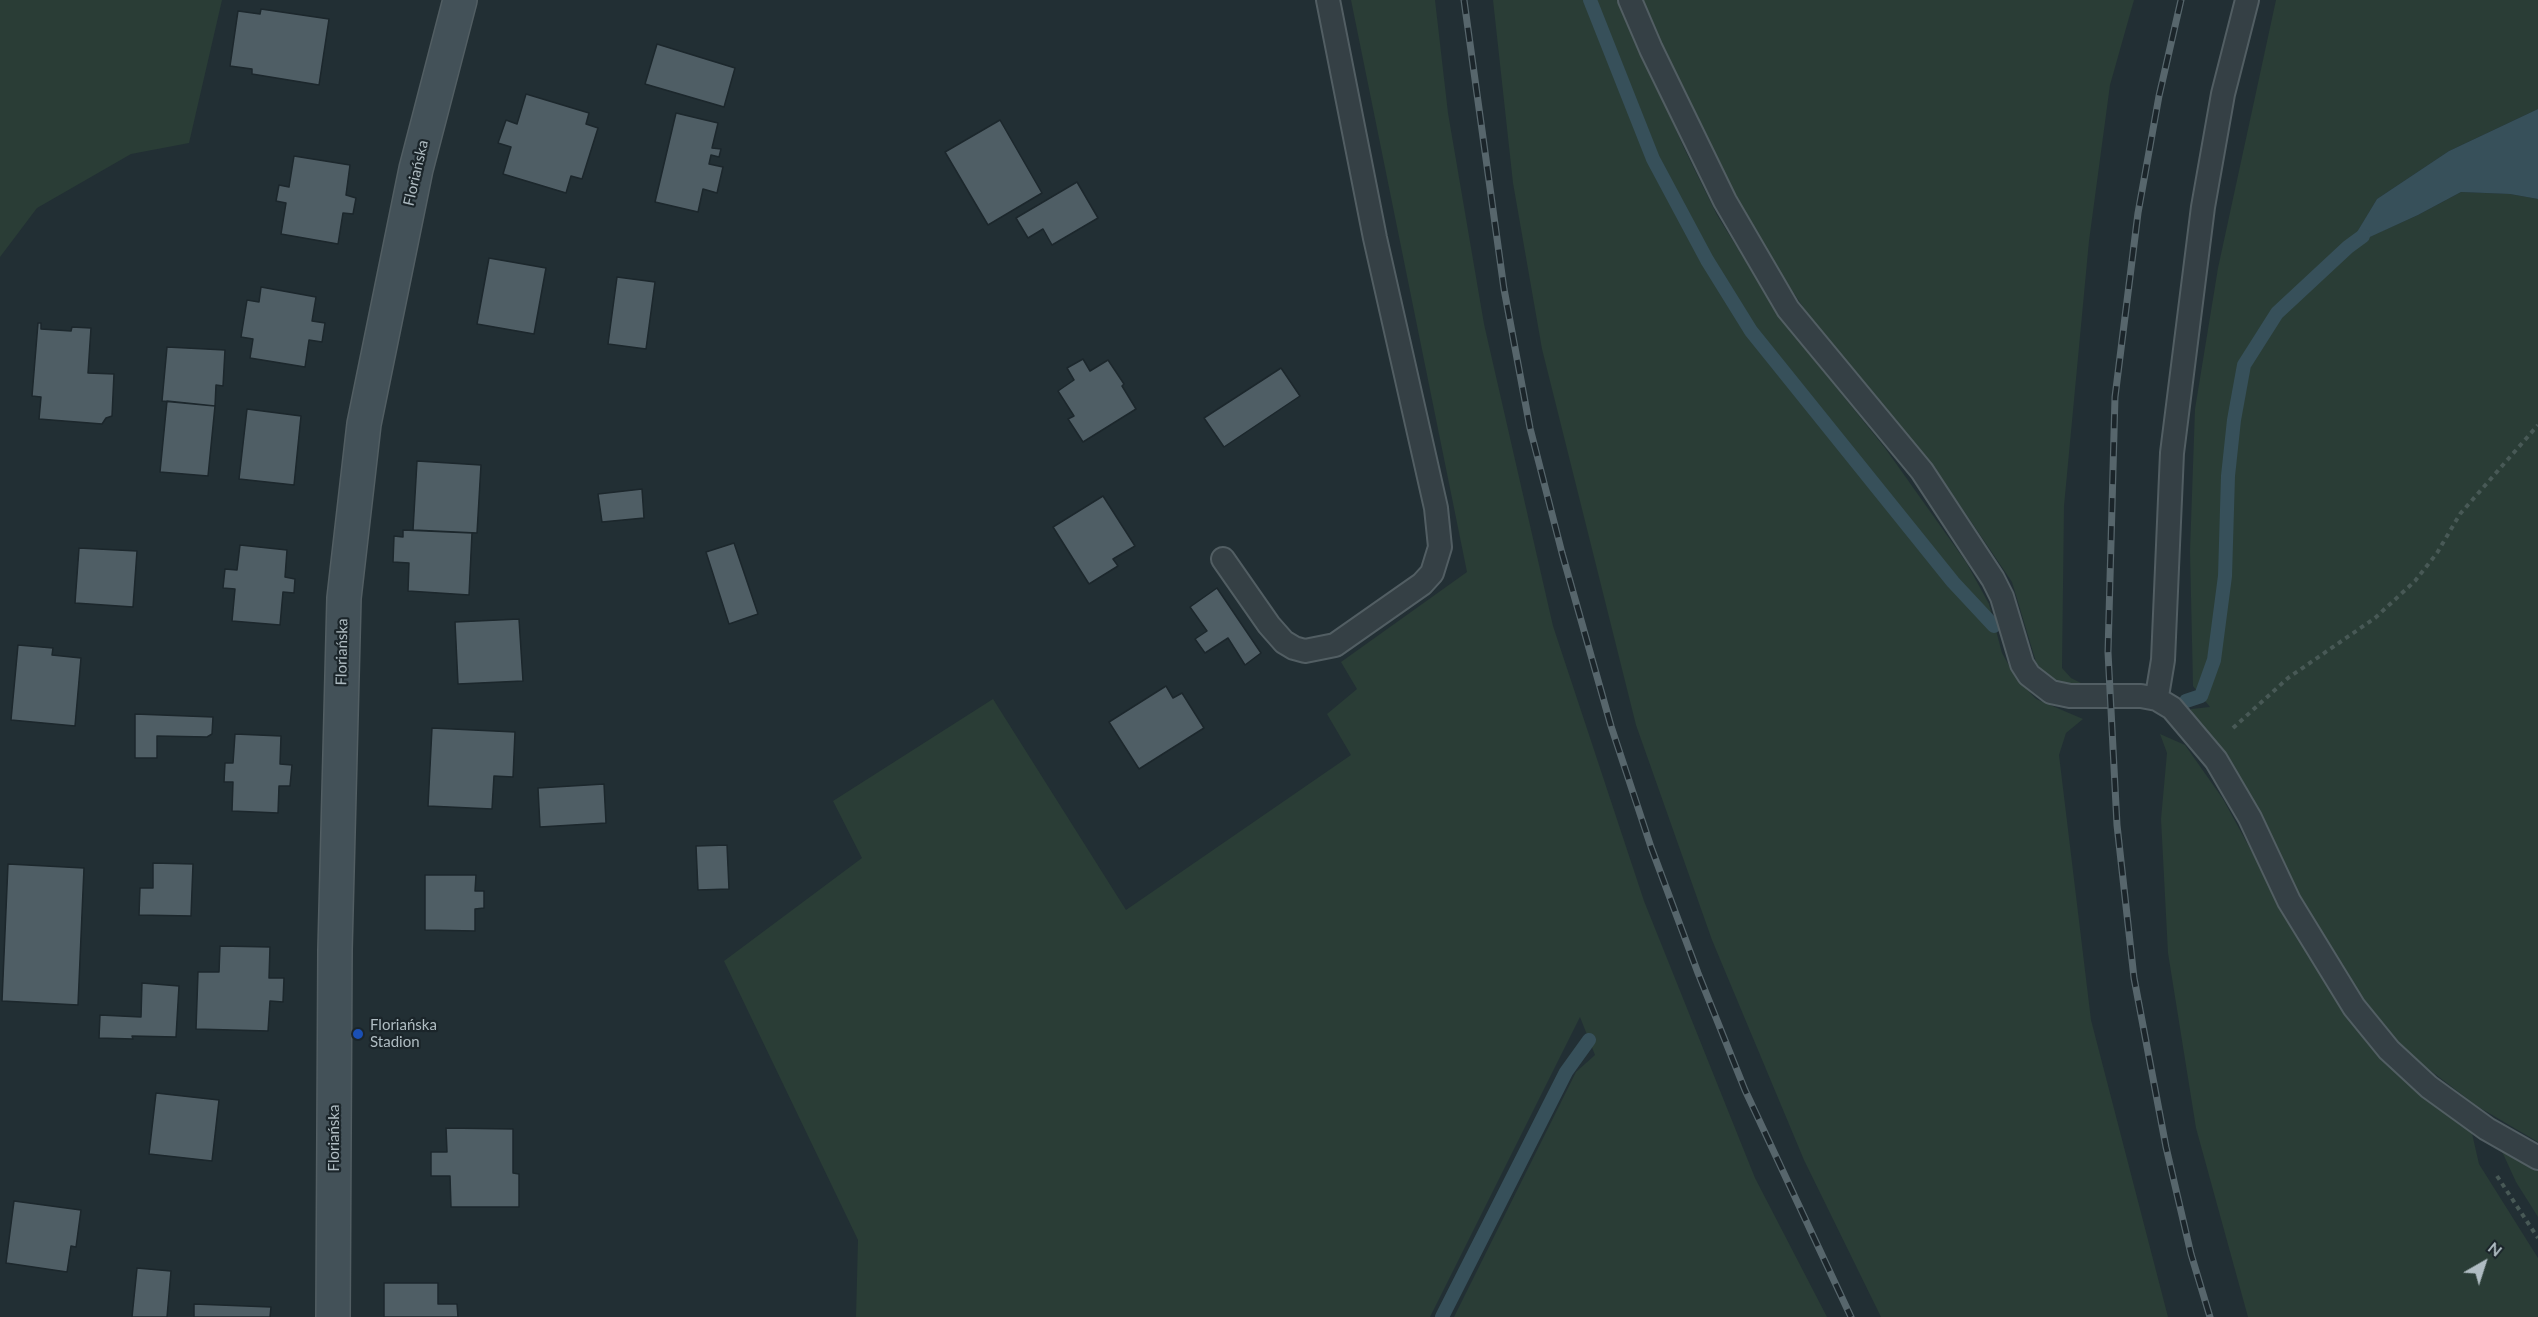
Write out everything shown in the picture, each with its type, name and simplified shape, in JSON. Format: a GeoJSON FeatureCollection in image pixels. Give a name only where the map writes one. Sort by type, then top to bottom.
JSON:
{"type":"FeatureCollection","features":[{"type":"Feature","properties":{"kind":"street","name":"Floriańska"},"geometry":{"type":"LineString","coordinates":[[333,1317],[335,950],[344,598],[364,424],[416,169],[460,0]]}},
{"type":"Feature","properties":{"kind":"lane"},"geometry":{"type":"LineString","coordinates":[[1223,559],[1269,625],[1284,642],[1305,651],[1335,645],[1422,584],[1432,573],[1440,547],[1436,508],[1375,238],[1328,0]]}},
{"type":"Feature","properties":{"kind":"lane"},"geometry":{"type":"LineString","coordinates":[[1630,0],[1651,49],[1725,201],[1788,309],[1922,471],[1993,579],[2002,597],[2022,664],[2029,675],[2051,692],[2070,696],[2141,696],[2157,699],[2172,708],[2208,750],[2250,818],[2289,901],[2354,1007],[2389,1050],[2421,1080],[2487,1129],[2538,1158]]}},
{"type":"Feature","properties":{"kind":"lane"},"geometry":{"type":"LineString","coordinates":[[2157,696],[2163,660],[2172,453],[2203,207],[2223,94],[2247,0]]}},
{"type":"Feature","properties":{"kind":"path"},"geometry":{"type":"LineString","coordinates":[[2208,750],[2288,678],[2375,618],[2415,581],[2437,553],[2460,514],[2538,425]]}},
{"type":"Feature","properties":{"kind":"path"},"geometry":{"type":"LineString","coordinates":[[2487,1129],[2489,1159],[2496,1175],[2538,1238]]}},
{"type":"Feature","properties":{"kind":"green space"},"geometry":{"type":"Polygon","coordinates":[[[0,0],[222,0],[189,143],[131,154],[37,208],[0,257],[0,0]]]}},
{"type":"Feature","properties":{"kind":"green space"},"geometry":{"type":"Polygon","coordinates":[[[1351,0],[1435,0],[1448,113],[1484,324],[1553,626],[1644,901],[1755,1178],[1827,1317],[1454,1317],[1576,1072],[1595,1055],[1580,1017],[1430,1317],[856,1317],[858,1240],[724,961],[862,858],[833,801],[993,699],[1126,910],[1351,755],[1327,714],[1357,689],[1341,662],[1467,572],[1351,0]]]}},
{"type":"Feature","properties":{"kind":"green space"},"geometry":{"type":"Polygon","coordinates":[[[1493,0],[1619,0],[1684,148],[1717,215],[1782,320],[1885,448],[1966,562],[1989,604],[2002,653],[2016,678],[2036,699],[2083,719],[2066,733],[2059,755],[2091,1020],[2168,1317],[1881,1317],[1804,1160],[1712,940],[1636,725],[1542,349],[1513,183],[1493,0]]]}},
{"type":"Feature","properties":{"kind":"green space"},"geometry":{"type":"Polygon","coordinates":[[[1642,0],[2134,0],[2110,85],[2089,241],[2064,506],[2062,668],[2071,678],[2089,687],[2053,681],[2042,674],[2036,662],[2012,582],[1932,464],[1860,383],[1809,316],[1766,251],[1700,131],[1642,0]]]}},
{"type":"Feature","properties":{"kind":"green space"},"geometry":{"type":"Polygon","coordinates":[[[2276,0],[2538,0],[2538,109],[2449,151],[2377,199],[2349,246],[2418,215],[2461,192],[2510,194],[2538,199],[2538,1142],[2477,1106],[2410,1055],[2353,990],[2313,930],[2260,812],[2190,713],[2191,709],[2210,707],[2193,686],[2190,551],[2195,409],[2218,268],[2276,0]]]}},
{"type":"Feature","properties":{"kind":"green space"},"geometry":{"type":"Polygon","coordinates":[[[2160,734],[2185,745],[2223,799],[2264,874],[2372,1042],[2394,1071],[2471,1129],[2479,1164],[2538,1258],[2538,1317],[2248,1317],[2196,1128],[2168,953],[2161,819],[2167,753],[2160,734]]]}},
{"type":"Feature","properties":{"kind":"green space"},"geometry":{"type":"Polygon","coordinates":[[[2500,1147],[2538,1168],[2538,1217],[2516,1182],[2500,1147]]]}},
{"type":"Feature","properties":{"kind":"water"},"geometry":{"type":"Polygon","coordinates":[[[2538,109],[2538,199],[2510,194],[2461,192],[2418,215],[2348,247],[2377,199],[2449,151],[2538,109]]]}},
{"type":"Feature","properties":{"kind":"building"},"geometry":{"type":"Polygon","coordinates":[[[261,9],[329,19],[319,85],[252,74],[252,69],[230,66],[238,11],[260,14],[261,9]]]}},
{"type":"Feature","properties":{"kind":"building"},"geometry":{"type":"Polygon","coordinates":[[[657,44],[735,68],[724,107],[645,84],[657,44]]]}},
{"type":"Feature","properties":{"kind":"building"},"geometry":{"type":"Polygon","coordinates":[[[526,94],[589,113],[586,124],[598,128],[582,179],[571,176],[566,193],[503,174],[511,147],[498,143],[506,120],[517,124],[526,94]]]}},
{"type":"Feature","properties":{"kind":"building"},"geometry":{"type":"Polygon","coordinates":[[[676,113],[718,123],[712,148],[721,149],[719,157],[711,155],[709,164],[723,167],[717,193],[703,189],[698,212],[655,202],[676,113]]]}},
{"type":"Feature","properties":{"kind":"building"},"geometry":{"type":"Polygon","coordinates":[[[1000,120],[1042,193],[988,225],[945,152],[1000,120]]]}},
{"type":"Feature","properties":{"kind":"building"},"geometry":{"type":"Polygon","coordinates":[[[294,156],[350,165],[346,195],[356,198],[353,214],[343,213],[338,244],[281,234],[286,203],[276,201],[279,185],[289,187],[294,156]]]}},
{"type":"Feature","properties":{"kind":"building"},"geometry":{"type":"Polygon","coordinates":[[[1077,182],[1098,218],[1052,245],[1043,229],[1028,238],[1016,218],[1077,182]]]}},
{"type":"Feature","properties":{"kind":"building"},"geometry":{"type":"Polygon","coordinates":[[[489,258],[546,268],[534,334],[477,324],[489,258]]]}},
{"type":"Feature","properties":{"kind":"building"},"geometry":{"type":"Polygon","coordinates":[[[617,277],[655,282],[646,349],[608,344],[617,277]]]}},
{"type":"Feature","properties":{"kind":"building"},"geometry":{"type":"Polygon","coordinates":[[[261,287],[316,297],[312,321],[325,323],[322,342],[309,340],[305,367],[250,358],[253,339],[241,337],[247,300],[259,302],[261,287]]]}},
{"type":"Feature","properties":{"kind":"building"},"geometry":{"type":"Polygon","coordinates":[[[38,323],[41,323],[41,329],[71,331],[72,327],[91,328],[88,373],[114,374],[112,416],[106,418],[102,424],[39,419],[41,397],[32,396],[38,323]]]}},
{"type":"Feature","properties":{"kind":"building"},"geometry":{"type":"Polygon","coordinates":[[[167,347],[225,350],[223,386],[216,385],[215,406],[162,401],[167,347]]]}},
{"type":"Feature","properties":{"kind":"building"},"geometry":{"type":"Polygon","coordinates":[[[1083,359],[1090,371],[1108,360],[1124,384],[1122,386],[1136,409],[1083,442],[1068,419],[1074,416],[1058,391],[1074,380],[1067,368],[1083,359]]]}},
{"type":"Feature","properties":{"kind":"building"},"geometry":{"type":"Polygon","coordinates":[[[1281,368],[1300,396],[1224,447],[1204,418],[1281,368]]]}},
{"type":"Feature","properties":{"kind":"building"},"geometry":{"type":"Polygon","coordinates":[[[167,401],[215,406],[208,476],[160,472],[167,401]]]}},
{"type":"Feature","properties":{"kind":"building"},"geometry":{"type":"Polygon","coordinates":[[[247,409],[301,416],[294,485],[239,479],[247,409]]]}},
{"type":"Feature","properties":{"kind":"building"},"geometry":{"type":"Polygon","coordinates":[[[417,461],[481,465],[477,533],[413,530],[417,461]]]}},
{"type":"Feature","properties":{"kind":"building"},"geometry":{"type":"Polygon","coordinates":[[[642,489],[644,518],[602,522],[598,494],[642,489]]]}},
{"type":"Feature","properties":{"kind":"building"},"geometry":{"type":"Polygon","coordinates":[[[1103,496],[1135,546],[1113,559],[1118,566],[1089,584],[1053,527],[1103,496]]]}},
{"type":"Feature","properties":{"kind":"building"},"geometry":{"type":"Polygon","coordinates":[[[403,530],[472,533],[469,595],[408,591],[409,563],[393,562],[394,536],[403,537],[403,530]]]}},
{"type":"Feature","properties":{"kind":"building"},"geometry":{"type":"Polygon","coordinates":[[[734,543],[758,614],[729,624],[706,552],[734,543]]]}},
{"type":"Feature","properties":{"kind":"building"},"geometry":{"type":"Polygon","coordinates":[[[240,545],[287,550],[285,577],[295,579],[294,593],[283,592],[280,625],[232,621],[235,589],[223,588],[225,569],[237,570],[240,545]]]}},
{"type":"Feature","properties":{"kind":"building"},"geometry":{"type":"Polygon","coordinates":[[[79,548],[137,551],[133,607],[75,603],[79,548]]]}},
{"type":"Feature","properties":{"kind":"building"},"geometry":{"type":"Polygon","coordinates":[[[1217,588],[1261,653],[1245,665],[1228,638],[1205,653],[1195,639],[1207,631],[1190,607],[1217,588]]]}},
{"type":"Feature","properties":{"kind":"building"},"geometry":{"type":"Polygon","coordinates":[[[519,619],[523,681],[458,684],[455,622],[519,619]]]}},
{"type":"Feature","properties":{"kind":"building"},"geometry":{"type":"Polygon","coordinates":[[[18,645],[53,648],[52,655],[81,658],[75,726],[11,720],[18,645]]]}},
{"type":"Feature","properties":{"kind":"building"},"geometry":{"type":"Polygon","coordinates":[[[1166,686],[1173,698],[1182,693],[1204,728],[1139,769],[1109,722],[1166,686]]]}},
{"type":"Feature","properties":{"kind":"building"},"geometry":{"type":"Polygon","coordinates":[[[135,714],[213,717],[212,734],[207,737],[157,736],[157,758],[135,758],[135,714]]]}},
{"type":"Feature","properties":{"kind":"building"},"geometry":{"type":"Polygon","coordinates":[[[432,728],[515,732],[513,777],[494,776],[492,809],[428,806],[432,728]]]}},
{"type":"Feature","properties":{"kind":"building"},"geometry":{"type":"Polygon","coordinates":[[[235,734],[281,736],[280,764],[292,765],[290,786],[279,786],[278,813],[232,811],[233,782],[224,782],[225,763],[233,763],[235,734]]]}},
{"type":"Feature","properties":{"kind":"building"},"geometry":{"type":"Polygon","coordinates":[[[604,784],[606,823],[540,827],[538,788],[604,784]]]}},
{"type":"Feature","properties":{"kind":"building"},"geometry":{"type":"Polygon","coordinates":[[[727,845],[729,889],[698,890],[696,846],[727,845]]]}},
{"type":"Feature","properties":{"kind":"building"},"geometry":{"type":"Polygon","coordinates":[[[153,863],[193,864],[191,916],[139,915],[140,888],[153,888],[153,863]]]}},
{"type":"Feature","properties":{"kind":"building"},"geometry":{"type":"Polygon","coordinates":[[[8,864],[84,868],[78,1005],[2,1001],[8,864]]]}},
{"type":"Feature","properties":{"kind":"building"},"geometry":{"type":"Polygon","coordinates":[[[425,875],[476,875],[475,891],[484,891],[484,908],[475,909],[475,931],[425,930],[425,875]]]}},
{"type":"Feature","properties":{"kind":"building"},"geometry":{"type":"Polygon","coordinates":[[[220,946],[270,947],[269,978],[284,978],[283,1002],[270,1001],[268,1031],[196,1029],[198,972],[219,972],[220,946]]]}},
{"type":"Feature","properties":{"kind":"building"},"geometry":{"type":"Polygon","coordinates":[[[142,983],[179,986],[176,1037],[99,1038],[100,1015],[141,1017],[142,983]]]}},
{"type":"Feature","properties":{"kind":"building"},"geometry":{"type":"Polygon","coordinates":[[[156,1093],[219,1100],[212,1161],[149,1154],[156,1093]]]}},
{"type":"Feature","properties":{"kind":"building"},"geometry":{"type":"Polygon","coordinates":[[[446,1128],[513,1129],[513,1173],[519,1174],[519,1207],[451,1207],[450,1176],[431,1176],[431,1152],[447,1152],[446,1128]]]}},
{"type":"Feature","properties":{"kind":"building"},"geometry":{"type":"Polygon","coordinates":[[[14,1201],[81,1210],[76,1247],[71,1246],[67,1272],[6,1263],[14,1201]]]}},
{"type":"Feature","properties":{"kind":"building"},"geometry":{"type":"Polygon","coordinates":[[[137,1268],[171,1271],[167,1317],[132,1317],[137,1268]]]}},
{"type":"Feature","properties":{"kind":"building"},"geometry":{"type":"Polygon","coordinates":[[[384,1283],[438,1283],[438,1304],[457,1304],[458,1317],[384,1317],[384,1283]]]}},
{"type":"Feature","properties":{"kind":"building"},"geometry":{"type":"Polygon","coordinates":[[[194,1304],[271,1307],[270,1317],[194,1317],[194,1304]]]}},
{"type":"Feature","properties":{"kind":"waterway"},"geometry":{"type":"LineString","coordinates":[[1590,0],[1653,159],[1707,260],[1751,331],[1953,582],[1994,626]]}},
{"type":"Feature","properties":{"kind":"waterway"},"geometry":{"type":"LineString","coordinates":[[2186,701],[2201,696],[2214,660],[2225,576],[2228,476],[2234,420],[2244,365],[2277,313],[2348,247],[2363,236]]}},
{"type":"Feature","properties":{"kind":"waterway"},"geometry":{"type":"LineString","coordinates":[[1442,1317],[1566,1072],[1589,1040]]}},
{"type":"Feature","properties":{"kind":"railway"},"geometry":{"type":"LineString","coordinates":[[1464,0],[1504,289],[1530,428],[1562,553],[1611,726],[1651,847],[1745,1090],[1851,1317]]}},
{"type":"Feature","properties":{"kind":"railway"},"geometry":{"type":"LineString","coordinates":[[2181,0],[2159,96],[2138,213],[2115,397],[2108,652],[2117,825],[2134,978],[2166,1147],[2191,1254],[2210,1317]]}},
{"type":"Feature","properties":{"kind":"place","name":"Floriańska Stadion"},"geometry":{"type":"Point","coordinates":[358,1034]}}]}
